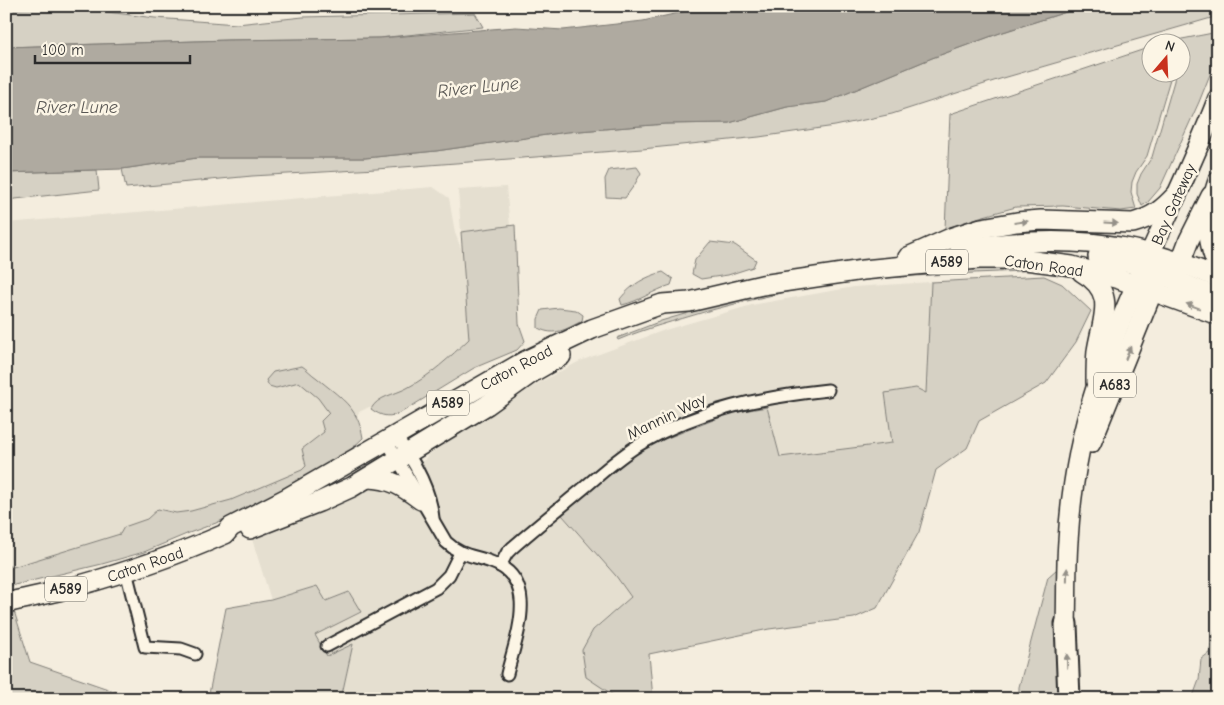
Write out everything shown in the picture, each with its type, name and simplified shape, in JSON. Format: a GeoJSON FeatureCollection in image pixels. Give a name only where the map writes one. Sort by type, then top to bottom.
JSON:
{"type":"FeatureCollection","features":[{"type":"Feature","properties":{"kind":"highway"},"geometry":{"type":"LineString","coordinates":[[1066,624],[1069,699]]}},
{"type":"Feature","properties":{"kind":"main road","name":"Bay Gateway"},"geometry":{"type":"LineString","coordinates":[[1143,269],[1205,132],[1218,98]]}},
{"type":"Feature","properties":{"kind":"main road"},"geometry":{"type":"LineString","coordinates":[[1216,186],[1208,225],[1209,243],[1218,266]]}},
{"type":"Feature","properties":{"kind":"main road","name":"A683"},"geometry":{"type":"LineString","coordinates":[[1075,479],[1102,417],[1167,280],[1216,186]]}},
{"type":"Feature","properties":{"kind":"main road"},"geometry":{"type":"LineString","coordinates":[[908,257],[953,237],[981,228],[1017,222],[1041,220],[1133,223],[1147,219],[1161,211],[1176,195]]}},
{"type":"Feature","properties":{"kind":"main road","name":"Caton Road"},"geometry":{"type":"LineString","coordinates":[[863,270],[888,261],[984,245],[1070,241],[1110,245],[1143,269],[1167,280],[1218,315]]}},
{"type":"Feature","properties":{"kind":"main road","name":"Caton Road"},"geometry":{"type":"LineString","coordinates":[[225,534],[234,535],[319,502],[368,478],[397,447],[502,372],[582,346],[667,315],[689,302],[762,285],[863,270],[978,259],[1018,258],[1072,266],[1143,269]]}},
{"type":"Feature","properties":{"kind":"main road"},"geometry":{"type":"LineString","coordinates":[[1143,269],[1156,263],[1167,280],[1218,298]]}},
{"type":"Feature","properties":{"kind":"main road"},"geometry":{"type":"LineString","coordinates":[[1072,266],[1100,286],[1104,296],[1106,307],[1095,368],[1096,388]]}},
{"type":"Feature","properties":{"kind":"main road","name":"A683"},"geometry":{"type":"LineString","coordinates":[[1066,624],[1068,543],[1075,479],[1086,426],[1096,388],[1143,269]]}},
{"type":"Feature","properties":{"kind":"main road","name":"Caton Road"},"geometry":{"type":"LineString","coordinates":[[1167,280],[1218,278]]}},
{"type":"Feature","properties":{"kind":"main road","name":"Caton Road"},"geometry":{"type":"LineString","coordinates":[[6,603],[76,587],[175,555],[225,534],[231,528],[287,498],[309,496],[337,483],[460,408],[483,396],[504,393],[543,359]]}},
{"type":"Feature","properties":{"kind":"main road"},"geometry":{"type":"LineString","coordinates":[[368,478],[385,479],[398,484],[421,500]]}},
{"type":"Feature","properties":{"kind":"street","name":"Mannin Way"},"geometry":{"type":"LineString","coordinates":[[500,566],[512,548],[615,461],[642,442],[671,428],[727,406],[786,394],[828,390]]}},
{"type":"Feature","properties":{"kind":"street"},"geometry":{"type":"LineString","coordinates":[[397,447],[421,500],[446,542],[460,553],[500,566],[514,577],[520,590],[521,606],[507,674]]}},
{"type":"Feature","properties":{"kind":"street"},"geometry":{"type":"LineString","coordinates":[[397,447],[432,504],[434,522]]}},
{"type":"Feature","properties":{"kind":"street"},"geometry":{"type":"LineString","coordinates":[[327,646],[436,588],[449,575],[460,553]]}},
{"type":"Feature","properties":{"kind":"street"},"geometry":{"type":"LineString","coordinates":[[126,571],[145,647],[181,649],[194,654]]}},
{"type":"Feature","properties":{"kind":"shaded area"},"geometry":{"type":"Polygon","coordinates":[[[1085,6],[1218,6],[1218,16],[1163,32],[1142,32],[1142,38],[1000,79],[892,114],[835,126],[759,137],[642,149],[376,169],[252,176],[126,188],[122,169],[197,158],[365,158],[436,151],[567,132],[665,124],[729,123],[787,107],[826,102],[932,58],[1000,33],[1085,6]]]}},
{"type":"Feature","properties":{"kind":"shaded area"},"geometry":{"type":"Polygon","coordinates":[[[67,7],[155,18],[237,24],[303,17],[475,13],[483,27],[379,38],[228,40],[6,47],[6,10],[67,7]]]}},
{"type":"Feature","properties":{"kind":"shaded area"},"geometry":{"type":"Polygon","coordinates":[[[1218,32],[1218,41],[1213,55],[1217,57],[1160,188],[1142,206],[1137,194],[1137,184],[1152,157],[1174,82],[1192,82],[1192,37],[1218,32]]]}},
{"type":"Feature","properties":{"kind":"shaded area"},"geometry":{"type":"Polygon","coordinates":[[[1142,50],[1142,82],[1169,82],[1147,156],[1136,172],[1132,182],[1131,192],[1136,209],[1121,211],[1063,206],[1016,207],[945,229],[950,114],[1142,50]]]}},
{"type":"Feature","properties":{"kind":"shaded area"},"geometry":{"type":"Polygon","coordinates":[[[637,167],[641,173],[625,198],[606,197],[605,179],[609,170],[637,167]]]}},
{"type":"Feature","properties":{"kind":"shaded area"},"geometry":{"type":"Polygon","coordinates":[[[97,170],[99,190],[6,200],[6,173],[97,170]]]}},
{"type":"Feature","properties":{"kind":"shaded area"},"geometry":{"type":"Polygon","coordinates":[[[433,187],[449,198],[455,233],[496,338],[409,403],[369,407],[359,412],[331,470],[6,584],[6,223],[433,187]]]}},
{"type":"Feature","properties":{"kind":"shaded area"},"geometry":{"type":"Polygon","coordinates":[[[506,187],[510,226],[461,232],[458,190],[506,187]]]}},
{"type":"Feature","properties":{"kind":"shaded area"},"geometry":{"type":"Polygon","coordinates":[[[515,225],[519,324],[525,341],[517,350],[474,368],[398,414],[386,416],[371,409],[382,398],[407,388],[424,378],[469,339],[461,232],[515,225]]]}},
{"type":"Feature","properties":{"kind":"shaded area"},"geometry":{"type":"Polygon","coordinates":[[[710,242],[735,245],[756,260],[753,267],[728,275],[701,279],[692,274],[695,260],[710,242]]]}},
{"type":"Feature","properties":{"kind":"shaded area"},"geometry":{"type":"Polygon","coordinates":[[[973,262],[1043,270],[909,276],[824,285],[704,312],[650,328],[618,340],[617,338],[661,321],[742,297],[973,262]]]}},
{"type":"Feature","properties":{"kind":"shaded area"},"geometry":{"type":"Polygon","coordinates":[[[663,272],[673,279],[671,285],[622,305],[620,299],[634,285],[650,276],[663,272]]]}},
{"type":"Feature","properties":{"kind":"shaded area"},"geometry":{"type":"Polygon","coordinates":[[[1044,276],[1062,284],[1091,311],[1076,342],[1046,383],[979,421],[967,448],[936,470],[919,532],[877,608],[854,618],[769,629],[649,654],[653,699],[623,699],[613,695],[586,677],[582,650],[593,630],[631,597],[616,576],[562,515],[620,465],[647,446],[731,413],[767,407],[780,457],[892,443],[885,393],[916,388],[926,393],[931,282],[1044,276]]]}},
{"type":"Feature","properties":{"kind":"shaded area"},"geometry":{"type":"Polygon","coordinates":[[[931,282],[926,394],[885,393],[892,443],[780,457],[767,407],[731,413],[647,446],[562,516],[616,576],[631,597],[593,630],[613,695],[623,699],[341,699],[353,644],[326,656],[315,635],[361,613],[349,592],[326,601],[317,586],[271,600],[252,539],[352,499],[426,459],[428,455],[540,382],[580,361],[665,330],[752,305],[854,287],[931,282]]]}},
{"type":"Feature","properties":{"kind":"shaded area"},"geometry":{"type":"Polygon","coordinates":[[[559,308],[576,310],[583,315],[582,321],[555,332],[544,331],[538,328],[538,319],[542,310],[559,308]]]}},
{"type":"Feature","properties":{"kind":"shaded area"},"geometry":{"type":"Polygon","coordinates":[[[302,366],[340,397],[357,418],[363,438],[345,455],[265,500],[216,523],[144,552],[6,587],[6,565],[13,567],[120,534],[124,527],[147,519],[158,509],[176,513],[191,511],[231,500],[302,470],[306,466],[302,449],[324,432],[321,421],[329,413],[318,398],[299,382],[276,388],[269,386],[266,380],[273,372],[302,366]]]}},
{"type":"Feature","properties":{"kind":"shaded area"},"geometry":{"type":"Polygon","coordinates":[[[1057,569],[1059,699],[1019,699],[1019,687],[1048,577],[1057,569]]]}},
{"type":"Feature","properties":{"kind":"shaded area"},"geometry":{"type":"Polygon","coordinates":[[[317,586],[326,601],[349,592],[361,612],[315,635],[327,656],[353,644],[341,699],[208,699],[226,608],[271,600],[317,586]]]}},
{"type":"Feature","properties":{"kind":"shaded area"},"geometry":{"type":"Polygon","coordinates":[[[14,611],[30,662],[137,699],[6,699],[6,613],[14,611]]]}},
{"type":"Feature","properties":{"kind":"shaded area"},"geometry":{"type":"Polygon","coordinates":[[[1218,621],[1218,697],[1217,699],[1192,699],[1199,680],[1201,659],[1209,653],[1218,621]]]}},
{"type":"Feature","properties":{"kind":"water","name":"River Lune"},"geometry":{"type":"Polygon","coordinates":[[[709,6],[1085,6],[1000,33],[932,58],[826,102],[787,107],[729,123],[665,124],[567,132],[436,151],[365,158],[197,158],[122,169],[6,173],[6,47],[228,40],[379,38],[516,27],[563,30],[643,21],[709,6]]]}}]}
